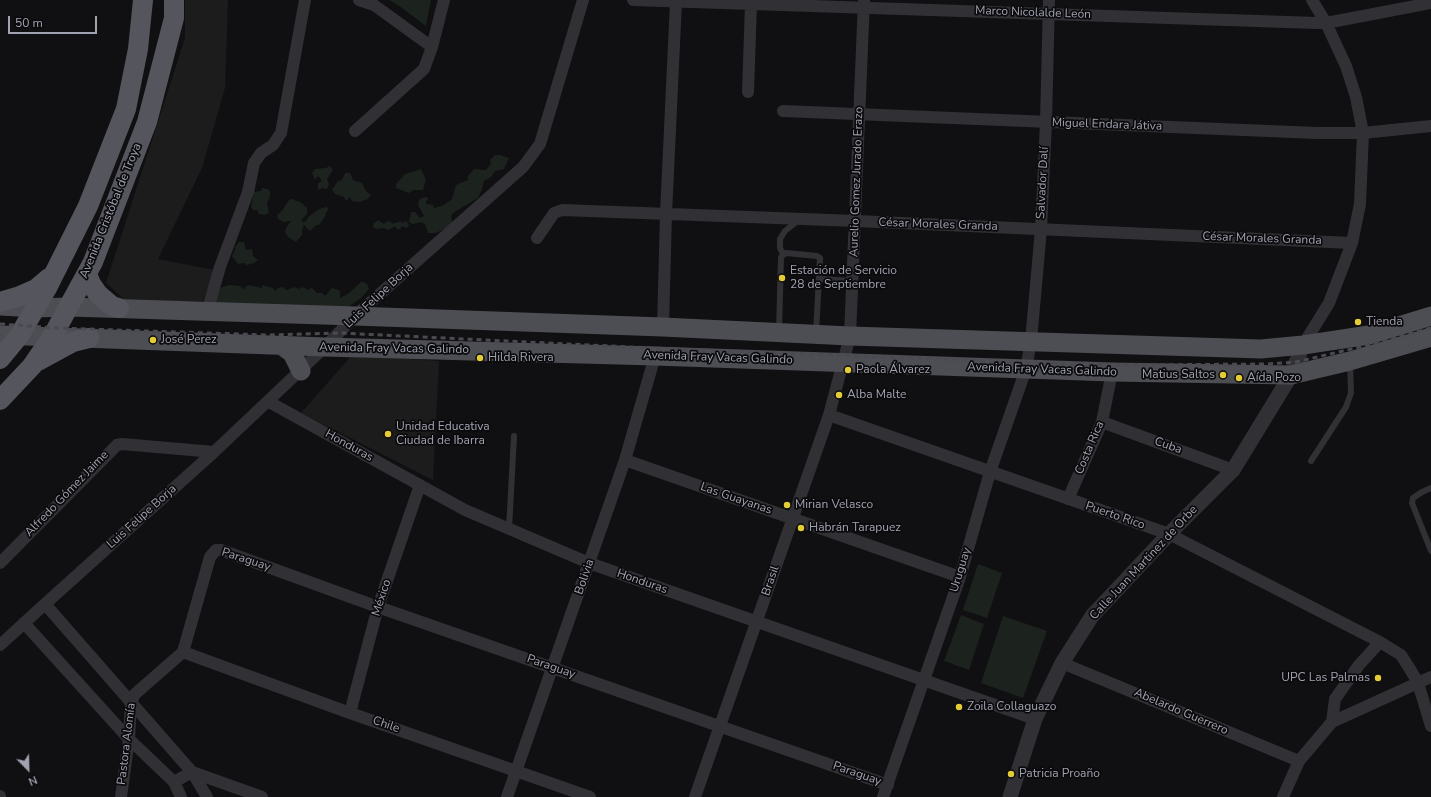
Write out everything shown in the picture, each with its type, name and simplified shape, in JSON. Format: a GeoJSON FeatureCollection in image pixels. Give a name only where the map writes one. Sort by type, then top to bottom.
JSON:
{"type":"FeatureCollection","features":[{"type":"Feature","properties":{"kind":"highway","name":"Avenida Cristóbal de Troya"},"geometry":{"type":"LineString","coordinates":[[0,359],[10,335],[35,308],[47,288],[88,206],[126,109],[138,49],[143,0]]}},
{"type":"Feature","properties":{"kind":"highway","name":"Avenida Cristóbal de Troya"},"geometry":{"type":"LineString","coordinates":[[0,400],[32,366],[52,336],[93,262],[147,122],[174,18],[174,0]]}},
{"type":"Feature","properties":{"kind":"highway"},"geometry":{"type":"LineString","coordinates":[[0,302],[36,289],[55,273]]}},
{"type":"Feature","properties":{"kind":"highway"},"geometry":{"type":"LineString","coordinates":[[87,274],[91,284],[98,294],[112,306],[119,308]]}},
{"type":"Feature","properties":{"kind":"highway"},"geometry":{"type":"LineString","coordinates":[[32,366],[51,353],[73,342],[89,338]]}},
{"type":"Feature","properties":{"kind":"main road"},"geometry":{"type":"LineString","coordinates":[[0,306],[35,308],[119,308],[355,316],[663,327],[816,335],[1261,349],[1303,345],[1369,335],[1431,316]]}},
{"type":"Feature","properties":{"kind":"main road","name":"Avenida Fray Vacas Galindo"},"geometry":{"type":"LineString","coordinates":[[10,335],[282,346],[655,356],[1112,372],[1290,375],[1350,361],[1431,337]]}},
{"type":"Feature","properties":{"kind":"main road"},"geometry":{"type":"LineString","coordinates":[[282,346],[292,353],[301,371]]}},
{"type":"Feature","properties":{"kind":"street"},"geometry":{"type":"LineString","coordinates":[[207,312],[220,267],[248,192],[254,163],[261,153],[273,145],[281,133],[305,0]]}},
{"type":"Feature","properties":{"kind":"street"},"geometry":{"type":"LineString","coordinates":[[359,0],[374,5],[432,47]]}},
{"type":"Feature","properties":{"kind":"street"},"geometry":{"type":"LineString","coordinates":[[355,131],[424,69],[432,47],[444,0]]}},
{"type":"Feature","properties":{"kind":"street","name":"Luis Felipe Borja"},"geometry":{"type":"LineString","coordinates":[[0,645],[268,402],[355,316],[523,167],[540,144],[583,0]]}},
{"type":"Feature","properties":{"kind":"street","name":"Marco Nicolalde León"},"geometry":{"type":"LineString","coordinates":[[632,0],[751,4],[864,4],[1049,14],[1326,23],[1431,3]]}},
{"type":"Feature","properties":{"kind":"street","name":"Salvador Dalí"},"geometry":{"type":"LineString","coordinates":[[1031,341],[1041,229],[1046,122],[1049,0]]}},
{"type":"Feature","properties":{"kind":"street"},"geometry":{"type":"LineString","coordinates":[[1303,345],[1329,302],[1352,243],[1360,204],[1363,133],[1356,97],[1346,66],[1326,23],[1312,0]]}},
{"type":"Feature","properties":{"kind":"street"},"geometry":{"type":"LineString","coordinates":[[663,327],[666,214],[676,2]]}},
{"type":"Feature","properties":{"kind":"street"},"geometry":{"type":"LineString","coordinates":[[748,92],[751,4]]}},
{"type":"Feature","properties":{"kind":"street","name":"Aurelio Gomez Jurado Erazo"},"geometry":{"type":"LineString","coordinates":[[844,363],[850,336],[864,4]]}},
{"type":"Feature","properties":{"kind":"street","name":"Miguel Endara Játiva"},"geometry":{"type":"LineString","coordinates":[[783,112],[1317,133],[1363,133],[1431,126]]}},
{"type":"Feature","properties":{"kind":"street","name":"César Morales Granda"},"geometry":{"type":"LineString","coordinates":[[537,238],[554,213],[562,210],[856,221],[1352,243]]}},
{"type":"Feature","properties":{"kind":"street","name":"Uruguay"},"geometry":{"type":"LineString","coordinates":[[883,797],[960,577],[990,472],[1026,369],[1031,341]]}},
{"type":"Feature","properties":{"kind":"street","name":"Calle Juan Martinez de Orbe"},"geometry":{"type":"LineString","coordinates":[[1010,797],[1035,719],[1062,663],[1092,616],[1169,534],[1233,470],[1290,375],[1303,345]]}},
{"type":"Feature","properties":{"kind":"street","name":"Bolivia"},"geometry":{"type":"LineString","coordinates":[[507,797],[625,460],[655,356]]}},
{"type":"Feature","properties":{"kind":"street","name":"Brasil"},"geometry":{"type":"LineString","coordinates":[[695,797],[829,415],[844,363]]}},
{"type":"Feature","properties":{"kind":"street","name":"Costa Rica"},"geometry":{"type":"LineString","coordinates":[[1068,499],[1102,422],[1112,372]]}},
{"type":"Feature","properties":{"kind":"street","name":"Honduras"},"geometry":{"type":"LineString","coordinates":[[268,402],[465,510],[589,563],[1035,719]]}},
{"type":"Feature","properties":{"kind":"street","name":"Puerto Rico"},"geometry":{"type":"LineString","coordinates":[[829,415],[1169,534],[1380,642],[1401,655],[1410,669],[1418,683],[1431,726]]}},
{"type":"Feature","properties":{"kind":"street","name":"Cuba"},"geometry":{"type":"LineString","coordinates":[[1102,422],[1233,470]]}},
{"type":"Feature","properties":{"kind":"street","name":"Alfredo Gómez Jaime"},"geometry":{"type":"LineString","coordinates":[[0,563],[117,445],[214,452]]}},
{"type":"Feature","properties":{"kind":"street","name":"Las Guayanas"},"geometry":{"type":"LineString","coordinates":[[625,460],[960,577]]}},
{"type":"Feature","properties":{"kind":"street","name":"México"},"geometry":{"type":"LineString","coordinates":[[350,713],[378,608],[420,485]]}},
{"type":"Feature","properties":{"kind":"street","name":"Paraguay"},"geometry":{"type":"LineString","coordinates":[[183,652],[210,557],[216,550],[221,550],[378,608],[888,784]]}},
{"type":"Feature","properties":{"kind":"street"},"geometry":{"type":"LineString","coordinates":[[45,604],[192,772],[207,797]]}},
{"type":"Feature","properties":{"kind":"street"},"geometry":{"type":"LineString","coordinates":[[24,623],[129,740],[174,782],[181,797]]}},
{"type":"Feature","properties":{"kind":"street"},"geometry":{"type":"LineString","coordinates":[[1332,722],[1335,699],[1359,665],[1380,642]]}},
{"type":"Feature","properties":{"kind":"street","name":"Pastora Alomía"},"geometry":{"type":"LineString","coordinates":[[120,797],[129,740],[130,702],[135,694],[183,652]]}},
{"type":"Feature","properties":{"kind":"street","name":"Chile"},"geometry":{"type":"LineString","coordinates":[[183,652],[350,713],[590,797]]}},
{"type":"Feature","properties":{"kind":"street","name":"Abelardo Guerrero"},"geometry":{"type":"LineString","coordinates":[[1062,663],[1299,761]]}},
{"type":"Feature","properties":{"kind":"street"},"geometry":{"type":"LineString","coordinates":[[1284,797],[1299,761],[1332,722],[1431,677]]}},
{"type":"Feature","properties":{"kind":"street"},"geometry":{"type":"LineString","coordinates":[[174,782],[192,772],[262,797]]}},
{"type":"Feature","properties":{"kind":"lane"},"geometry":{"type":"LineString","coordinates":[[779,333],[781,257],[783,254],[780,248],[780,239],[786,231],[800,219]]}},
{"type":"Feature","properties":{"kind":"lane"},"geometry":{"type":"LineString","coordinates":[[783,254],[817,256],[820,258],[816,335]]}},
{"type":"Feature","properties":{"kind":"lane"},"geometry":{"type":"LineString","coordinates":[[820,279],[853,281]]}},
{"type":"Feature","properties":{"kind":"lane"},"geometry":{"type":"LineString","coordinates":[[1311,461],[1346,407],[1351,393],[1350,361]]}},
{"type":"Feature","properties":{"kind":"lane"},"geometry":{"type":"LineString","coordinates":[[509,529],[514,436]]}},
{"type":"Feature","properties":{"kind":"lane"},"geometry":{"type":"LineString","coordinates":[[1431,488],[1413,498],[1412,503],[1431,551]]}},
{"type":"Feature","properties":{"kind":"shaded area"},"geometry":{"type":"Polygon","coordinates":[[[185,0],[228,0],[225,88],[202,168],[158,259],[215,270],[203,301],[126,301],[106,283],[185,38],[185,0]]]}},
{"type":"Feature","properties":{"kind":"shaded area"},"geometry":{"type":"Polygon","coordinates":[[[389,0],[431,0],[426,26],[398,5],[389,0]]]}},
{"type":"Feature","properties":{"kind":"shaded area"},"geometry":{"type":"Polygon","coordinates":[[[495,155],[509,158],[504,169],[495,171],[491,177],[484,181],[478,198],[454,212],[451,216],[452,222],[450,226],[436,233],[428,233],[425,224],[420,222],[413,224],[409,222],[411,212],[415,212],[420,218],[424,216],[418,202],[421,198],[427,197],[427,205],[433,205],[434,208],[444,205],[452,199],[456,185],[468,180],[468,176],[474,169],[486,170],[491,164],[490,160],[495,155]]]}},
{"type":"Feature","properties":{"kind":"shaded area"},"geometry":{"type":"Polygon","coordinates":[[[330,166],[333,170],[327,179],[329,184],[327,189],[322,188],[318,190],[318,183],[321,182],[321,179],[318,176],[315,180],[312,173],[315,169],[330,166]]]}},
{"type":"Feature","properties":{"kind":"shaded area"},"geometry":{"type":"Polygon","coordinates":[[[421,169],[426,180],[423,190],[413,190],[409,193],[396,188],[396,184],[405,174],[421,169]]]}},
{"type":"Feature","properties":{"kind":"shaded area"},"geometry":{"type":"Polygon","coordinates":[[[345,173],[350,173],[353,180],[362,183],[366,191],[371,195],[368,199],[359,202],[352,201],[350,197],[346,201],[344,197],[335,194],[332,190],[338,181],[342,180],[345,173]]]}},
{"type":"Feature","properties":{"kind":"shaded area"},"geometry":{"type":"Polygon","coordinates":[[[262,188],[268,189],[270,192],[267,204],[269,213],[264,215],[259,214],[257,210],[253,210],[251,207],[254,192],[261,191],[262,188]]]}},
{"type":"Feature","properties":{"kind":"shaded area"},"geometry":{"type":"Polygon","coordinates":[[[292,199],[302,203],[307,208],[307,214],[301,220],[303,222],[319,209],[326,207],[329,209],[319,225],[316,225],[310,231],[304,225],[302,235],[296,242],[288,237],[285,232],[291,221],[283,222],[278,219],[277,215],[281,212],[289,200],[292,199]]]}},
{"type":"Feature","properties":{"kind":"shaded area"},"geometry":{"type":"Polygon","coordinates":[[[378,220],[384,224],[387,221],[391,222],[392,224],[401,221],[402,224],[404,221],[409,225],[407,228],[402,226],[400,229],[397,229],[395,226],[389,230],[383,228],[377,229],[374,228],[373,224],[378,220]]]}},
{"type":"Feature","properties":{"kind":"shaded area"},"geometry":{"type":"Polygon","coordinates":[[[239,242],[244,242],[246,250],[252,249],[253,256],[258,260],[247,265],[244,263],[238,264],[232,256],[235,247],[239,242]]]}},
{"type":"Feature","properties":{"kind":"shaded area"},"geometry":{"type":"Polygon","coordinates":[[[361,282],[367,284],[369,289],[361,298],[348,307],[213,303],[220,288],[229,285],[240,286],[244,290],[245,287],[249,285],[262,288],[262,285],[273,288],[275,291],[278,288],[283,287],[286,290],[295,287],[299,289],[302,287],[309,290],[311,287],[317,293],[322,293],[325,296],[332,288],[340,291],[340,298],[348,294],[361,282]]]}},
{"type":"Feature","properties":{"kind":"shaded area","name":"Unidad Educativa Ciudad de Ibarra"},"geometry":{"type":"Polygon","coordinates":[[[352,355],[439,361],[433,480],[301,413],[352,355]]]}},
{"type":"Feature","properties":{"kind":"shaded area"},"geometry":{"type":"Polygon","coordinates":[[[978,564],[1002,573],[987,618],[963,610],[978,564]]]}},
{"type":"Feature","properties":{"kind":"shaded area"},"geometry":{"type":"Polygon","coordinates":[[[961,615],[984,624],[969,670],[944,661],[961,615]]]}},
{"type":"Feature","properties":{"kind":"shaded area"},"geometry":{"type":"Polygon","coordinates":[[[1003,616],[1047,631],[1023,698],[981,683],[1003,616]]]}},
{"type":"Feature","properties":{"kind":"railway"},"geometry":{"type":"LineString","coordinates":[[0,324],[57,328],[268,335],[340,333],[652,348],[1058,364],[1139,365],[1267,364],[1296,362],[1431,328]]}},
{"type":"Feature","properties":{"kind":"place","name":"Estación de Servicio 28 de Septiembre"},"geometry":{"type":"Point","coordinates":[782,278]}},
{"type":"Feature","properties":{"kind":"place","name":"Tienda"},"geometry":{"type":"Point","coordinates":[1358,322]}},
{"type":"Feature","properties":{"kind":"place","name":"José Perez"},"geometry":{"type":"Point","coordinates":[153,340]}},
{"type":"Feature","properties":{"kind":"place","name":"Hilda Rivera"},"geometry":{"type":"Point","coordinates":[480,358]}},
{"type":"Feature","properties":{"kind":"place","name":"Paola Álvarez"},"geometry":{"type":"Point","coordinates":[848,370]}},
{"type":"Feature","properties":{"kind":"place","name":"Matius Saltos"},"geometry":{"type":"Point","coordinates":[1223,375]}},
{"type":"Feature","properties":{"kind":"place","name":"Aída Pozo"},"geometry":{"type":"Point","coordinates":[1239,378]}},
{"type":"Feature","properties":{"kind":"place","name":"Alba Malte"},"geometry":{"type":"Point","coordinates":[839,395]}},
{"type":"Feature","properties":{"kind":"place","name":"Unidad Educativa Ciudad de Ibarra"},"geometry":{"type":"Point","coordinates":[388,434]}},
{"type":"Feature","properties":{"kind":"place","name":"Mirian Velasco"},"geometry":{"type":"Point","coordinates":[787,505]}},
{"type":"Feature","properties":{"kind":"place","name":"Habrán Tarapuez"},"geometry":{"type":"Point","coordinates":[801,528]}},
{"type":"Feature","properties":{"kind":"place","name":"UPC Las Palmas"},"geometry":{"type":"Point","coordinates":[1378,678]}},
{"type":"Feature","properties":{"kind":"place","name":"Zoila Collaguazo"},"geometry":{"type":"Point","coordinates":[959,707]}},
{"type":"Feature","properties":{"kind":"place","name":"Patricia Proaño"},"geometry":{"type":"Point","coordinates":[1011,774]}}]}
